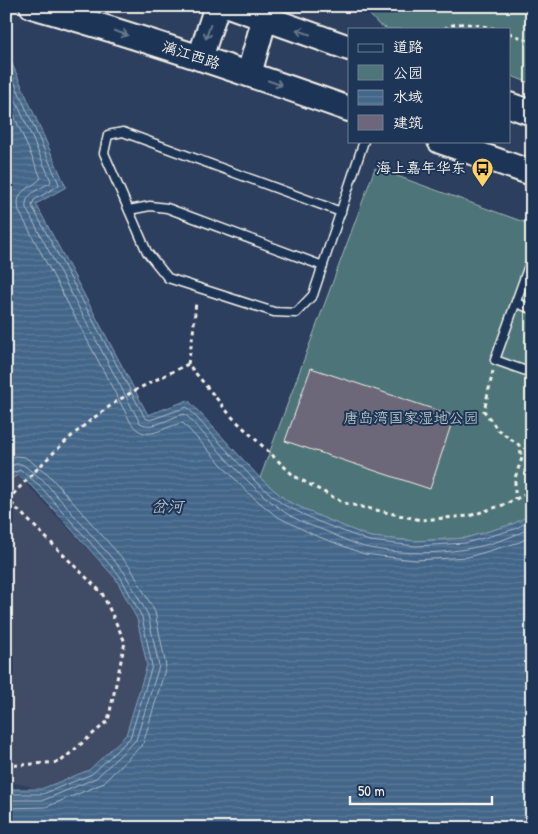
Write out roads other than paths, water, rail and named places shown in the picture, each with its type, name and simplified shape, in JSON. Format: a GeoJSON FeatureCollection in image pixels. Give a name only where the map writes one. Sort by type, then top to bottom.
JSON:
{"type":"FeatureCollection","features":[{"type":"Feature","properties":{"kind":"main road","name":"漓江西路"},"geometry":{"type":"LineString","coordinates":[[32,6],[200,58],[348,109]]}},
{"type":"Feature","properties":{"kind":"main road"},"geometry":{"type":"LineString","coordinates":[[200,58],[217,6]]}},
{"type":"Feature","properties":{"kind":"main road"},"geometry":{"type":"LineString","coordinates":[[231,6],[266,12],[348,48]]}},
{"type":"Feature","properties":{"kind":"main road"},"geometry":{"type":"LineString","coordinates":[[249,74],[266,12]]}},
{"type":"Feature","properties":{"kind":"main road"},"geometry":{"type":"LineString","coordinates":[[510,105],[532,113]]}},
{"type":"Feature","properties":{"kind":"main road"},"geometry":{"type":"LineString","coordinates":[[443,142],[532,173]]}},
{"type":"Feature","properties":{"kind":"lane"},"geometry":{"type":"LineString","coordinates":[[341,212],[122,132],[108,134],[104,153],[147,252],[168,278],[274,312],[296,312],[313,296],[341,212],[364,142]]}},
{"type":"Feature","properties":{"kind":"lane"},"geometry":{"type":"LineString","coordinates":[[129,210],[150,206],[167,208],[323,266]]}},
{"type":"Feature","properties":{"kind":"lane"},"geometry":{"type":"LineString","coordinates":[[532,258],[495,360],[532,373]]}},
{"type":"Feature","properties":{"kind":"lane"},"geometry":{"type":"LineString","coordinates":[[516,303],[532,309]]}},
{"type":"Feature","properties":{"kind":"water","name":"岔河"},"geometry":{"type":"Polygon","coordinates":[[[6,50],[66,187],[36,204],[148,415],[188,400],[260,478],[287,501],[370,537],[416,541],[466,538],[513,524],[532,514],[532,828],[6,828],[6,789],[41,789],[89,770],[126,735],[147,665],[137,619],[116,579],[35,489],[18,475],[6,482],[6,50]]]}},
{"type":"Feature","properties":{"kind":"place","name":"海上嘉年华东"},"geometry":{"type":"Point","coordinates":[482,187]}},
{"type":"Feature","properties":{"kind":"park label","name":"唐岛湾国家湿地公园"},"geometry":{"type":"Point","coordinates":[411,418]}}]}
